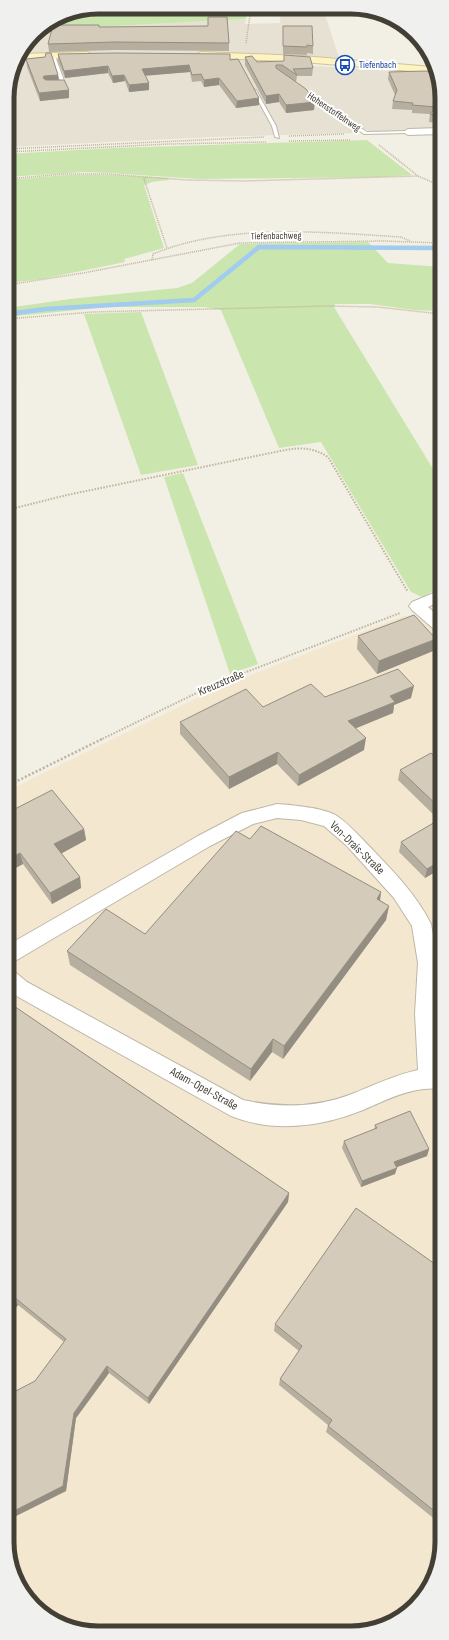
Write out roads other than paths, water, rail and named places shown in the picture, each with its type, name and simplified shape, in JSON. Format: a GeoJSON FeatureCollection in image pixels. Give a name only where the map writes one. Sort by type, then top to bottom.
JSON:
{"type":"FeatureCollection","features":[{"type":"Feature","properties":{"kind":"main road"},"geometry":{"type":"LineString","coordinates":[[25,57],[102,55]]}},
{"type":"Feature","properties":{"kind":"main road"},"geometry":{"type":"LineString","coordinates":[[187,55],[241,59],[262,57],[430,70]]}},
{"type":"Feature","properties":{"kind":"street","name":"Hohenstoffelnweg"},"geometry":{"type":"LineString","coordinates":[[408,132],[435,132]]}},
{"type":"Feature","properties":{"kind":"street"},"geometry":{"type":"LineString","coordinates":[[435,598],[417,606],[435,621]]}},
{"type":"Feature","properties":{"kind":"street","name":"Von-Drais-Straße"},"geometry":{"type":"LineString","coordinates":[[14,952],[204,841],[248,818],[277,811],[301,813],[330,820],[353,841],[401,892],[421,924],[428,963],[425,1014],[435,1078]]}},
{"type":"Feature","properties":{"kind":"street","name":"Adam-Opel-Straße"},"geometry":{"type":"LineString","coordinates":[[14,983],[20,988],[239,1109],[262,1115],[294,1117],[326,1112],[353,1104],[400,1084],[435,1078]]}},
{"type":"Feature","properties":{"kind":"lane"},"geometry":{"type":"LineString","coordinates":[[53,56],[64,85],[53,86]]}},
{"type":"Feature","properties":{"kind":"lane"},"geometry":{"type":"LineString","coordinates":[[251,84],[274,126],[276,137]]}},
{"type":"Feature","properties":{"kind":"lane","name":"Hohenstoffelnweg"},"geometry":{"type":"LineString","coordinates":[[298,87],[366,133],[408,132]]}},
{"type":"Feature","properties":{"kind":"waterway"},"geometry":{"type":"LineString","coordinates":[[14,313],[46,309],[194,300],[259,247],[435,248]]}},
{"type":"Feature","properties":{"kind":"place","name":"Tiefenbach"},"geometry":{"type":"Point","coordinates":[345,65]}}]}
